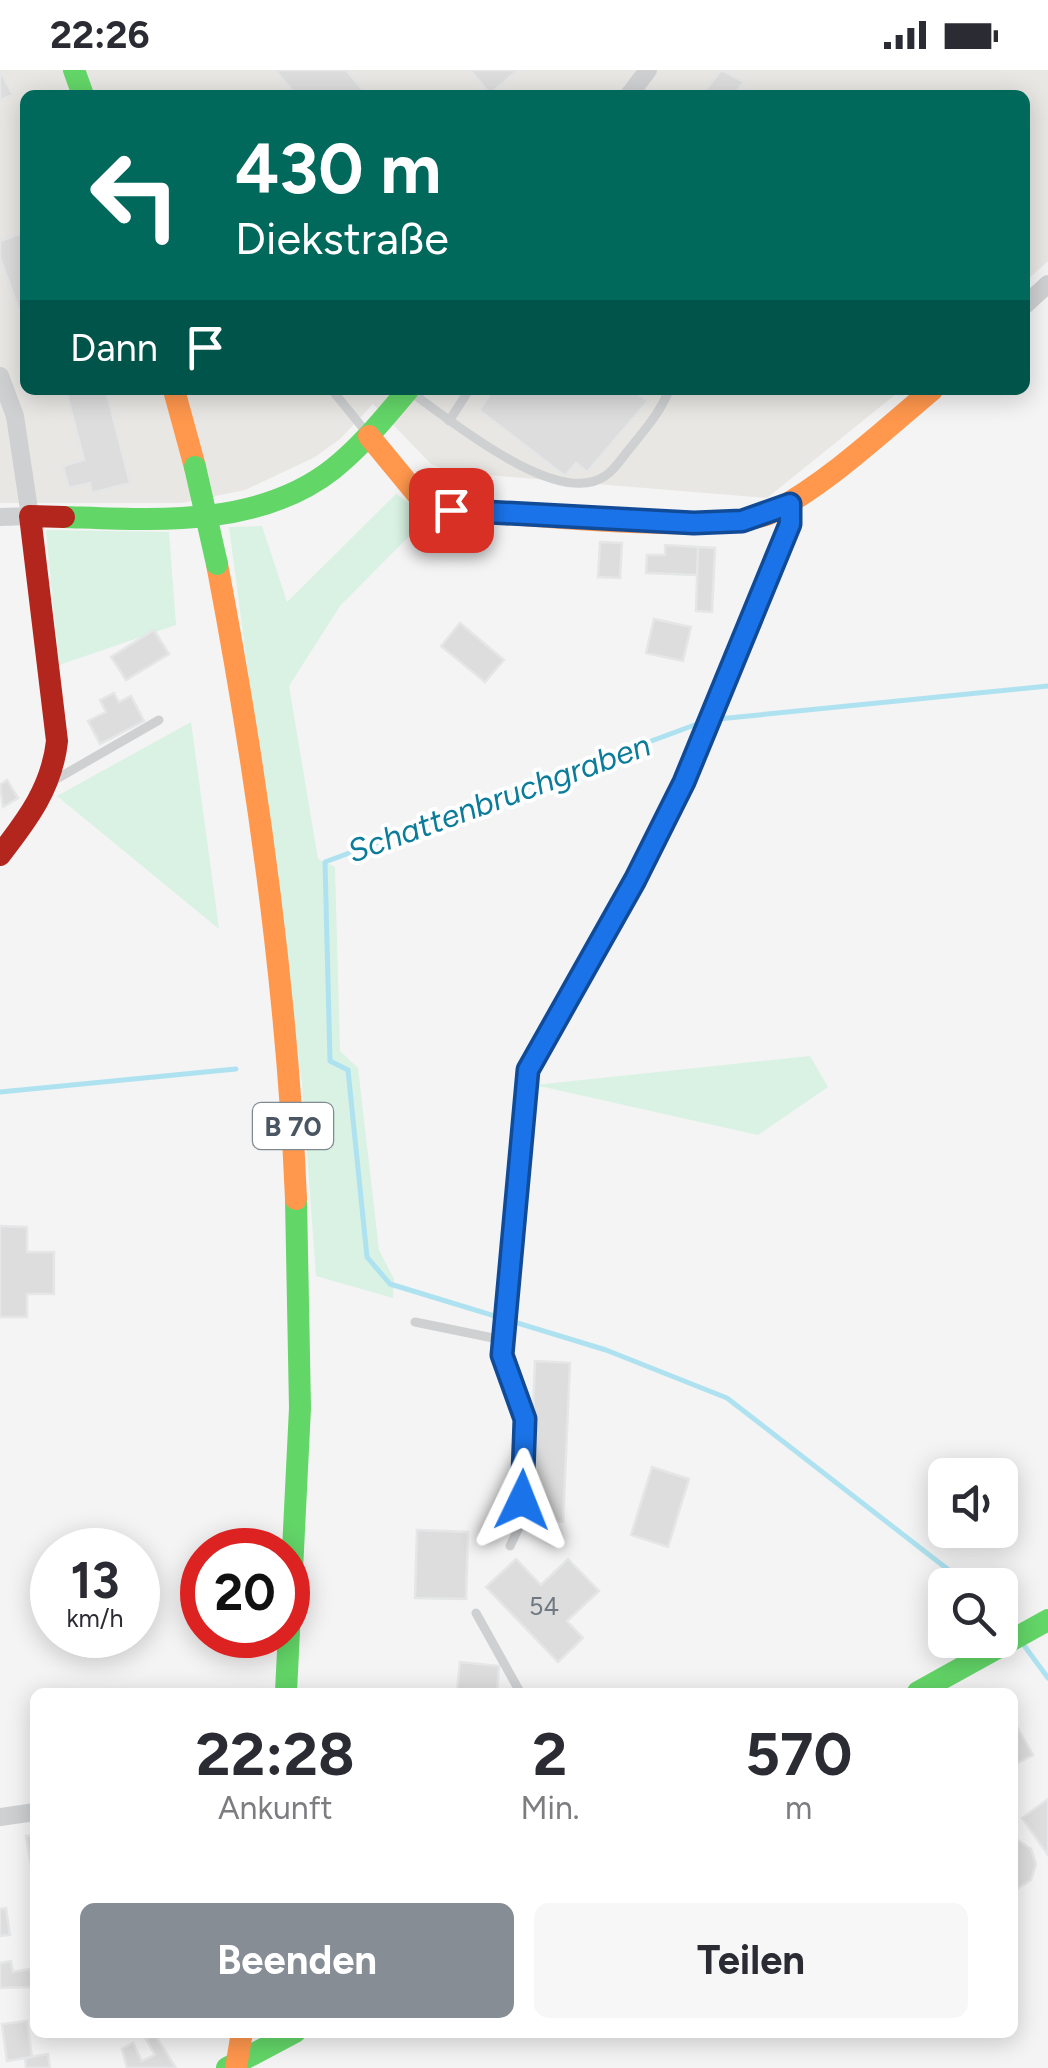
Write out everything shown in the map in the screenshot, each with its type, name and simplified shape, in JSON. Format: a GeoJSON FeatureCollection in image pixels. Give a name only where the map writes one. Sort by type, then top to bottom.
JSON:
{"type":"FeatureCollection","features":[{"type":"Feature","properties":{"kind":"main road","name":"B 70"},"geometry":{"type":"LineString","coordinates":[[175,395],[217,564],[266,834],[287,1029],[302,1387],[286,1688]]}},
{"type":"Feature","properties":{"kind":"main road"},"geometry":{"type":"LineString","coordinates":[[1,851],[51,782],[57,741],[30,516],[242,512],[292,494],[324,476],[368,436],[404,395]]}},
{"type":"Feature","properties":{"kind":"main road"},"geometry":{"type":"LineString","coordinates":[[368,436],[422,499],[451,510],[694,523],[742,521],[790,504],[926,395]]}},
{"type":"Feature","properties":{"kind":"main road"},"geometry":{"type":"LineString","coordinates":[[925,1688],[1040,1624]]}},
{"type":"Feature","properties":{"kind":"main road"},"geometry":{"type":"LineString","coordinates":[[236,2068],[241,2038]]}},
{"type":"Feature","properties":{"kind":"main road"},"geometry":{"type":"LineString","coordinates":[[228,2068],[284,2038]]}},
{"type":"Feature","properties":{"kind":"street"},"geometry":{"type":"LineString","coordinates":[[0,376],[15,416],[30,516],[0,517]]}},
{"type":"Feature","properties":{"kind":"street"},"geometry":{"type":"LineString","coordinates":[[0,1817],[30,1813]]}},
{"type":"Feature","properties":{"kind":"lane"},"geometry":{"type":"LineString","coordinates":[[336,395],[368,436]]}},
{"type":"Feature","properties":{"kind":"lane"},"geometry":{"type":"LineString","coordinates":[[415,395],[474,441],[546,476],[590,480],[604,478],[659,414],[667,395]]}},
{"type":"Feature","properties":{"kind":"lane"},"geometry":{"type":"LineString","coordinates":[[449,421],[466,395]]}},
{"type":"Feature","properties":{"kind":"lane"},"geometry":{"type":"LineString","coordinates":[[510,1546],[521,1523],[525,1419],[502,1355],[528,1070],[635,880],[708,728],[790,524],[790,504]]}},
{"type":"Feature","properties":{"kind":"lane"},"geometry":{"type":"LineString","coordinates":[[51,782],[159,720]]}},
{"type":"Feature","properties":{"kind":"lane"},"geometry":{"type":"LineString","coordinates":[[415,1322],[504,1336]]}},
{"type":"Feature","properties":{"kind":"lane"},"geometry":{"type":"LineString","coordinates":[[476,1613],[518,1688]]}},
{"type":"Feature","properties":{"kind":"shaded area"},"geometry":{"type":"Polygon","coordinates":[[[0,70],[1048,70],[1048,261],[1030,277],[1030,90],[20,90],[20,395],[895,395],[767,498],[450,472],[431,464],[373,404],[340,439],[315,457],[245,490],[181,503],[0,503],[0,70]]]}},
{"type":"Feature","properties":{"kind":"green space"},"geometry":{"type":"Polygon","coordinates":[[[396,494],[429,516],[340,606],[289,686],[318,859],[335,867],[340,1051],[358,1068],[379,1250],[394,1279],[393,1298],[316,1276],[302,1083],[229,527],[262,526],[287,602],[396,494]]]}},
{"type":"Feature","properties":{"kind":"green space"},"geometry":{"type":"Polygon","coordinates":[[[46,530],[169,532],[176,625],[59,665],[46,530]]]}},
{"type":"Feature","properties":{"kind":"green space"},"geometry":{"type":"Polygon","coordinates":[[[191,722],[219,929],[57,796],[191,722]]]}},
{"type":"Feature","properties":{"kind":"green space"},"geometry":{"type":"Polygon","coordinates":[[[810,1056],[828,1087],[758,1135],[535,1085],[810,1056]]]}},
{"type":"Feature","properties":{"kind":"building"},"geometry":{"type":"Polygon","coordinates":[[[0,70],[13,95],[0,100],[0,70]]]}},
{"type":"Feature","properties":{"kind":"building"},"geometry":{"type":"Polygon","coordinates":[[[275,70],[346,70],[363,90],[292,90],[275,70]]]}},
{"type":"Feature","properties":{"kind":"building"},"geometry":{"type":"Polygon","coordinates":[[[470,70],[518,70],[495,90],[487,90],[470,70]]]}},
{"type":"Feature","properties":{"kind":"building"},"geometry":{"type":"Polygon","coordinates":[[[721,70],[744,82],[738,90],[706,90],[721,70]]]}},
{"type":"Feature","properties":{"kind":"building"},"geometry":{"type":"Polygon","coordinates":[[[20,234],[19,310],[0,258],[0,241],[20,234]]]}},
{"type":"Feature","properties":{"kind":"building"},"geometry":{"type":"Polygon","coordinates":[[[67,395],[107,395],[130,483],[92,493],[90,483],[69,488],[63,466],[84,460],[67,395]]]}},
{"type":"Feature","properties":{"kind":"building"},"geometry":{"type":"Polygon","coordinates":[[[640,395],[648,401],[587,472],[576,463],[565,476],[479,410],[489,396],[640,395]]]}},
{"type":"Feature","properties":{"kind":"building"},"geometry":{"type":"Polygon","coordinates":[[[600,542],[622,543],[620,578],[598,577],[600,542]]]}},
{"type":"Feature","properties":{"kind":"building"},"geometry":{"type":"Polygon","coordinates":[[[665,545],[698,547],[697,575],[646,573],[647,555],[665,555],[665,545]]]}},
{"type":"Feature","properties":{"kind":"building"},"geometry":{"type":"Polygon","coordinates":[[[698,547],[715,548],[712,612],[696,611],[698,547]]]}},
{"type":"Feature","properties":{"kind":"building"},"geometry":{"type":"Polygon","coordinates":[[[654,619],[691,627],[683,661],[646,653],[654,619]]]}},
{"type":"Feature","properties":{"kind":"building"},"geometry":{"type":"Polygon","coordinates":[[[460,623],[504,660],[485,682],[441,646],[460,623]]]}},
{"type":"Feature","properties":{"kind":"building"},"geometry":{"type":"Polygon","coordinates":[[[154,630],[169,654],[126,680],[111,657],[154,630]]]}},
{"type":"Feature","properties":{"kind":"building"},"geometry":{"type":"Polygon","coordinates":[[[114,693],[119,702],[131,696],[144,721],[100,744],[88,721],[106,712],[100,700],[114,693]]]}},
{"type":"Feature","properties":{"kind":"building"},"geometry":{"type":"Polygon","coordinates":[[[7,780],[18,798],[3,807],[0,785],[7,780]]]}},
{"type":"Feature","properties":{"kind":"building"},"geometry":{"type":"Polygon","coordinates":[[[0,1226],[27,1227],[27,1252],[54,1252],[54,1294],[27,1294],[27,1317],[0,1317],[0,1226]]]}},
{"type":"Feature","properties":{"kind":"building"},"geometry":{"type":"Polygon","coordinates":[[[535,1361],[570,1363],[563,1522],[529,1520],[535,1361]]]}},
{"type":"Feature","properties":{"kind":"building"},"geometry":{"type":"Polygon","coordinates":[[[652,1467],[689,1479],[668,1547],[631,1535],[652,1467]]]}},
{"type":"Feature","properties":{"kind":"building"},"geometry":{"type":"Polygon","coordinates":[[[417,1530],[468,1532],[466,1599],[415,1598],[417,1530]]]}},
{"type":"Feature","properties":{"kind":"building"},"geometry":{"type":"Polygon","coordinates":[[[516,1559],[541,1585],[568,1559],[599,1591],[567,1621],[583,1638],[558,1662],[486,1587],[516,1559]]]}},
{"type":"Feature","properties":{"kind":"building"},"geometry":{"type":"Polygon","coordinates":[[[460,1662],[499,1666],[497,1688],[457,1688],[460,1662]]]}},
{"type":"Feature","properties":{"kind":"building"},"geometry":{"type":"Polygon","coordinates":[[[1018,1729],[1033,1755],[1018,1763],[1018,1729]]]}},
{"type":"Feature","properties":{"kind":"building"},"geometry":{"type":"Polygon","coordinates":[[[1048,1799],[1048,1855],[1022,1818],[1048,1799]]]}},
{"type":"Feature","properties":{"kind":"building"},"geometry":{"type":"Polygon","coordinates":[[[1018,1840],[1031,1849],[1036,1864],[1031,1880],[1018,1888],[1018,1840]]]}},
{"type":"Feature","properties":{"kind":"building"},"geometry":{"type":"Polygon","coordinates":[[[6,1908],[10,1935],[0,1936],[0,1909],[6,1908]]]}},
{"type":"Feature","properties":{"kind":"building"},"geometry":{"type":"Polygon","coordinates":[[[11,1961],[13,1972],[30,1969],[30,1987],[0,1988],[0,1963],[11,1961]]]}},
{"type":"Feature","properties":{"kind":"building"},"geometry":{"type":"Polygon","coordinates":[[[27,2021],[32,2057],[7,2061],[2,2024],[27,2021]]]}},
{"type":"Feature","properties":{"kind":"building"},"geometry":{"type":"Polygon","coordinates":[[[157,2038],[176,2068],[127,2068],[122,2049],[133,2043],[142,2061],[155,2055],[146,2039],[157,2038]]]}},
{"type":"Feature","properties":{"kind":"building"},"geometry":{"type":"Polygon","coordinates":[[[48,2054],[50,2068],[26,2068],[25,2058],[48,2054]]]}},
{"type":"Feature","properties":{"kind":"waterway","name":"Schattenbruchgraben"},"geometry":{"type":"LineString","coordinates":[[946,1568],[727,1398],[606,1350],[390,1284],[367,1257],[348,1070],[330,1061],[325,862],[708,720],[1048,686]]}},
{"type":"Feature","properties":{"kind":"waterway","name":"Schattenbruchgraben"},"geometry":{"type":"LineString","coordinates":[[0,1092],[236,1069]]}},
{"type":"Feature","properties":{"kind":"waterway"},"geometry":{"type":"LineString","coordinates":[[1023,1644],[1048,1678]]}},
{"type":"Feature","properties":{"kind":"traffic: fast"},"geometry":{"type":"LineString","coordinates":[[74,70],[81,90]]}},
{"type":"Feature","properties":{"kind":"traffic: fast"},"geometry":{"type":"LineString","coordinates":[[64,517],[169,519],[239,511],[272,502],[333,469],[404,395]]}},
{"type":"Feature","properties":{"kind":"traffic: fast"},"geometry":{"type":"LineString","coordinates":[[195,467],[217,564]]}},
{"type":"Feature","properties":{"kind":"traffic: fast"},"geometry":{"type":"LineString","coordinates":[[286,1688],[300,1408],[296,1199]]}},
{"type":"Feature","properties":{"kind":"traffic: fast"},"geometry":{"type":"LineString","coordinates":[[925,1688],[1048,1620]]}},
{"type":"Feature","properties":{"kind":"traffic: fast"},"geometry":{"type":"LineString","coordinates":[[227,2068],[284,2038]]}},
{"type":"Feature","properties":{"kind":"traffic: slow"},"geometry":{"type":"LineString","coordinates":[[175,395],[195,467]]}},
{"type":"Feature","properties":{"kind":"traffic: slow"},"geometry":{"type":"LineString","coordinates":[[369,436],[421,499],[451,510],[618,522],[712,523],[773,512],[794,500],[926,395]]}},
{"type":"Feature","properties":{"kind":"traffic: slow"},"geometry":{"type":"LineString","coordinates":[[217,564],[245,722],[278,959],[296,1199]]}},
{"type":"Feature","properties":{"kind":"traffic: slow"},"geometry":{"type":"LineString","coordinates":[[236,2068],[241,2038]]}},
{"type":"Feature","properties":{"kind":"traffic: jam"},"geometry":{"type":"LineString","coordinates":[[0,855],[37,802],[54,758],[57,741],[30,516],[64,517]]}},
{"type":"Feature","properties":{"kind":"route"},"geometry":{"type":"LineString","coordinates":[[451,510],[694,523],[742,521],[772,514],[790,504],[790,524],[684,782],[635,880],[528,1070],[521,1103],[502,1355],[525,1419],[522,1500]]}}]}
